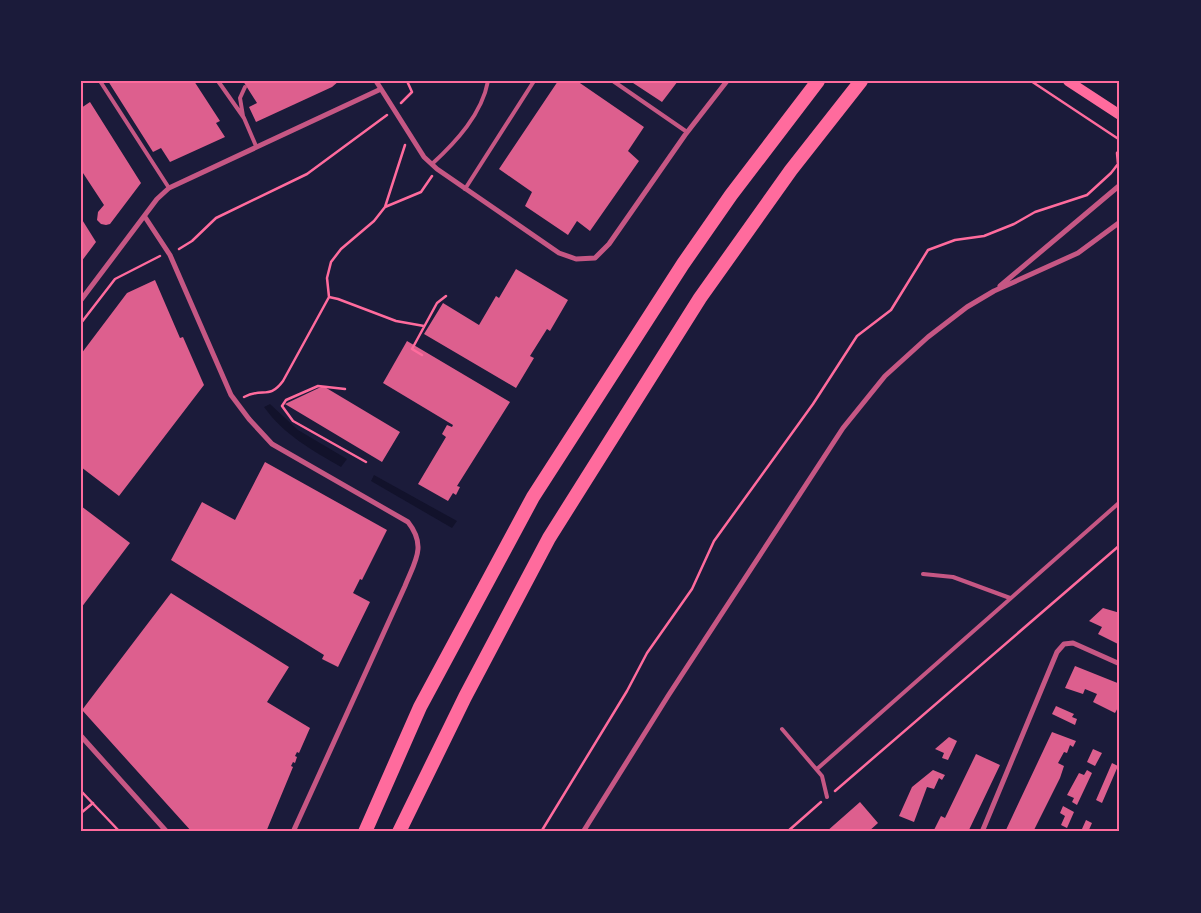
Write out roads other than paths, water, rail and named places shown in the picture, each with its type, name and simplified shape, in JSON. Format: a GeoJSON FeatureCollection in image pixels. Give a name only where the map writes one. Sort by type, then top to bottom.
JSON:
{"type":"FeatureCollection","features":[{"type":"Feature","properties":{"kind":"highway"},"geometry":{"type":"LineString","coordinates":[[364,832],[420,707],[533,498],[683,264],[731,195],[818,81]]}},
{"type":"Feature","properties":{"kind":"highway"},"geometry":{"type":"LineString","coordinates":[[399,832],[479,670],[549,538],[700,298],[791,170],[862,81]]}},
{"type":"Feature","properties":{"kind":"main road"},"geometry":{"type":"LineString","coordinates":[[1068,81],[1120,115]]}},
{"type":"Feature","properties":{"kind":"street"},"geometry":{"type":"LineString","coordinates":[[376,81],[424,157],[438,170],[559,252],[576,259],[595,258],[609,244],[687,132],[727,81]]}},
{"type":"Feature","properties":{"kind":"street"},"geometry":{"type":"LineString","coordinates":[[81,300],[157,200],[169,188],[381,89]]}},
{"type":"Feature","properties":{"kind":"street"},"geometry":{"type":"LineString","coordinates":[[583,832],[673,688],[856,411],[884,376],[906,355],[948,321],[994,291],[1120,185]]}},
{"type":"Feature","properties":{"kind":"street"},"geometry":{"type":"LineString","coordinates":[[145,217],[170,255],[231,395],[272,444],[408,522],[417,534],[419,551],[405,586],[293,832]]}},
{"type":"Feature","properties":{"kind":"street"},"geometry":{"type":"LineString","coordinates":[[994,291],[1078,253],[1120,222]]}},
{"type":"Feature","properties":{"kind":"street"},"geometry":{"type":"LineString","coordinates":[[982,832],[1057,652],[1064,644],[1073,643],[1120,664]]}},
{"type":"Feature","properties":{"kind":"street"},"geometry":{"type":"LineString","coordinates":[[81,736],[167,832]]}},
{"type":"Feature","properties":{"kind":"lane"},"geometry":{"type":"LineString","coordinates":[[100,81],[169,188]]}},
{"type":"Feature","properties":{"kind":"lane"},"geometry":{"type":"LineString","coordinates":[[218,81],[244,118]]}},
{"type":"Feature","properties":{"kind":"lane"},"geometry":{"type":"LineString","coordinates":[[432,164],[458,140],[486,94],[488,81]]}},
{"type":"Feature","properties":{"kind":"lane"},"geometry":{"type":"LineString","coordinates":[[465,189],[534,81]]}},
{"type":"Feature","properties":{"kind":"lane"},"geometry":{"type":"LineString","coordinates":[[613,81],[687,132]]}},
{"type":"Feature","properties":{"kind":"lane"},"geometry":{"type":"LineString","coordinates":[[245,88],[240,98],[244,118],[256,146]]}},
{"type":"Feature","properties":{"kind":"lane"},"geometry":{"type":"LineString","coordinates":[[817,769],[1120,502]]}},
{"type":"Feature","properties":{"kind":"lane"},"geometry":{"type":"LineString","coordinates":[[923,574],[953,577],[1010,598]]}},
{"type":"Feature","properties":{"kind":"lane"},"geometry":{"type":"LineString","coordinates":[[782,729],[817,769],[824,782],[827,797]]}}]}
